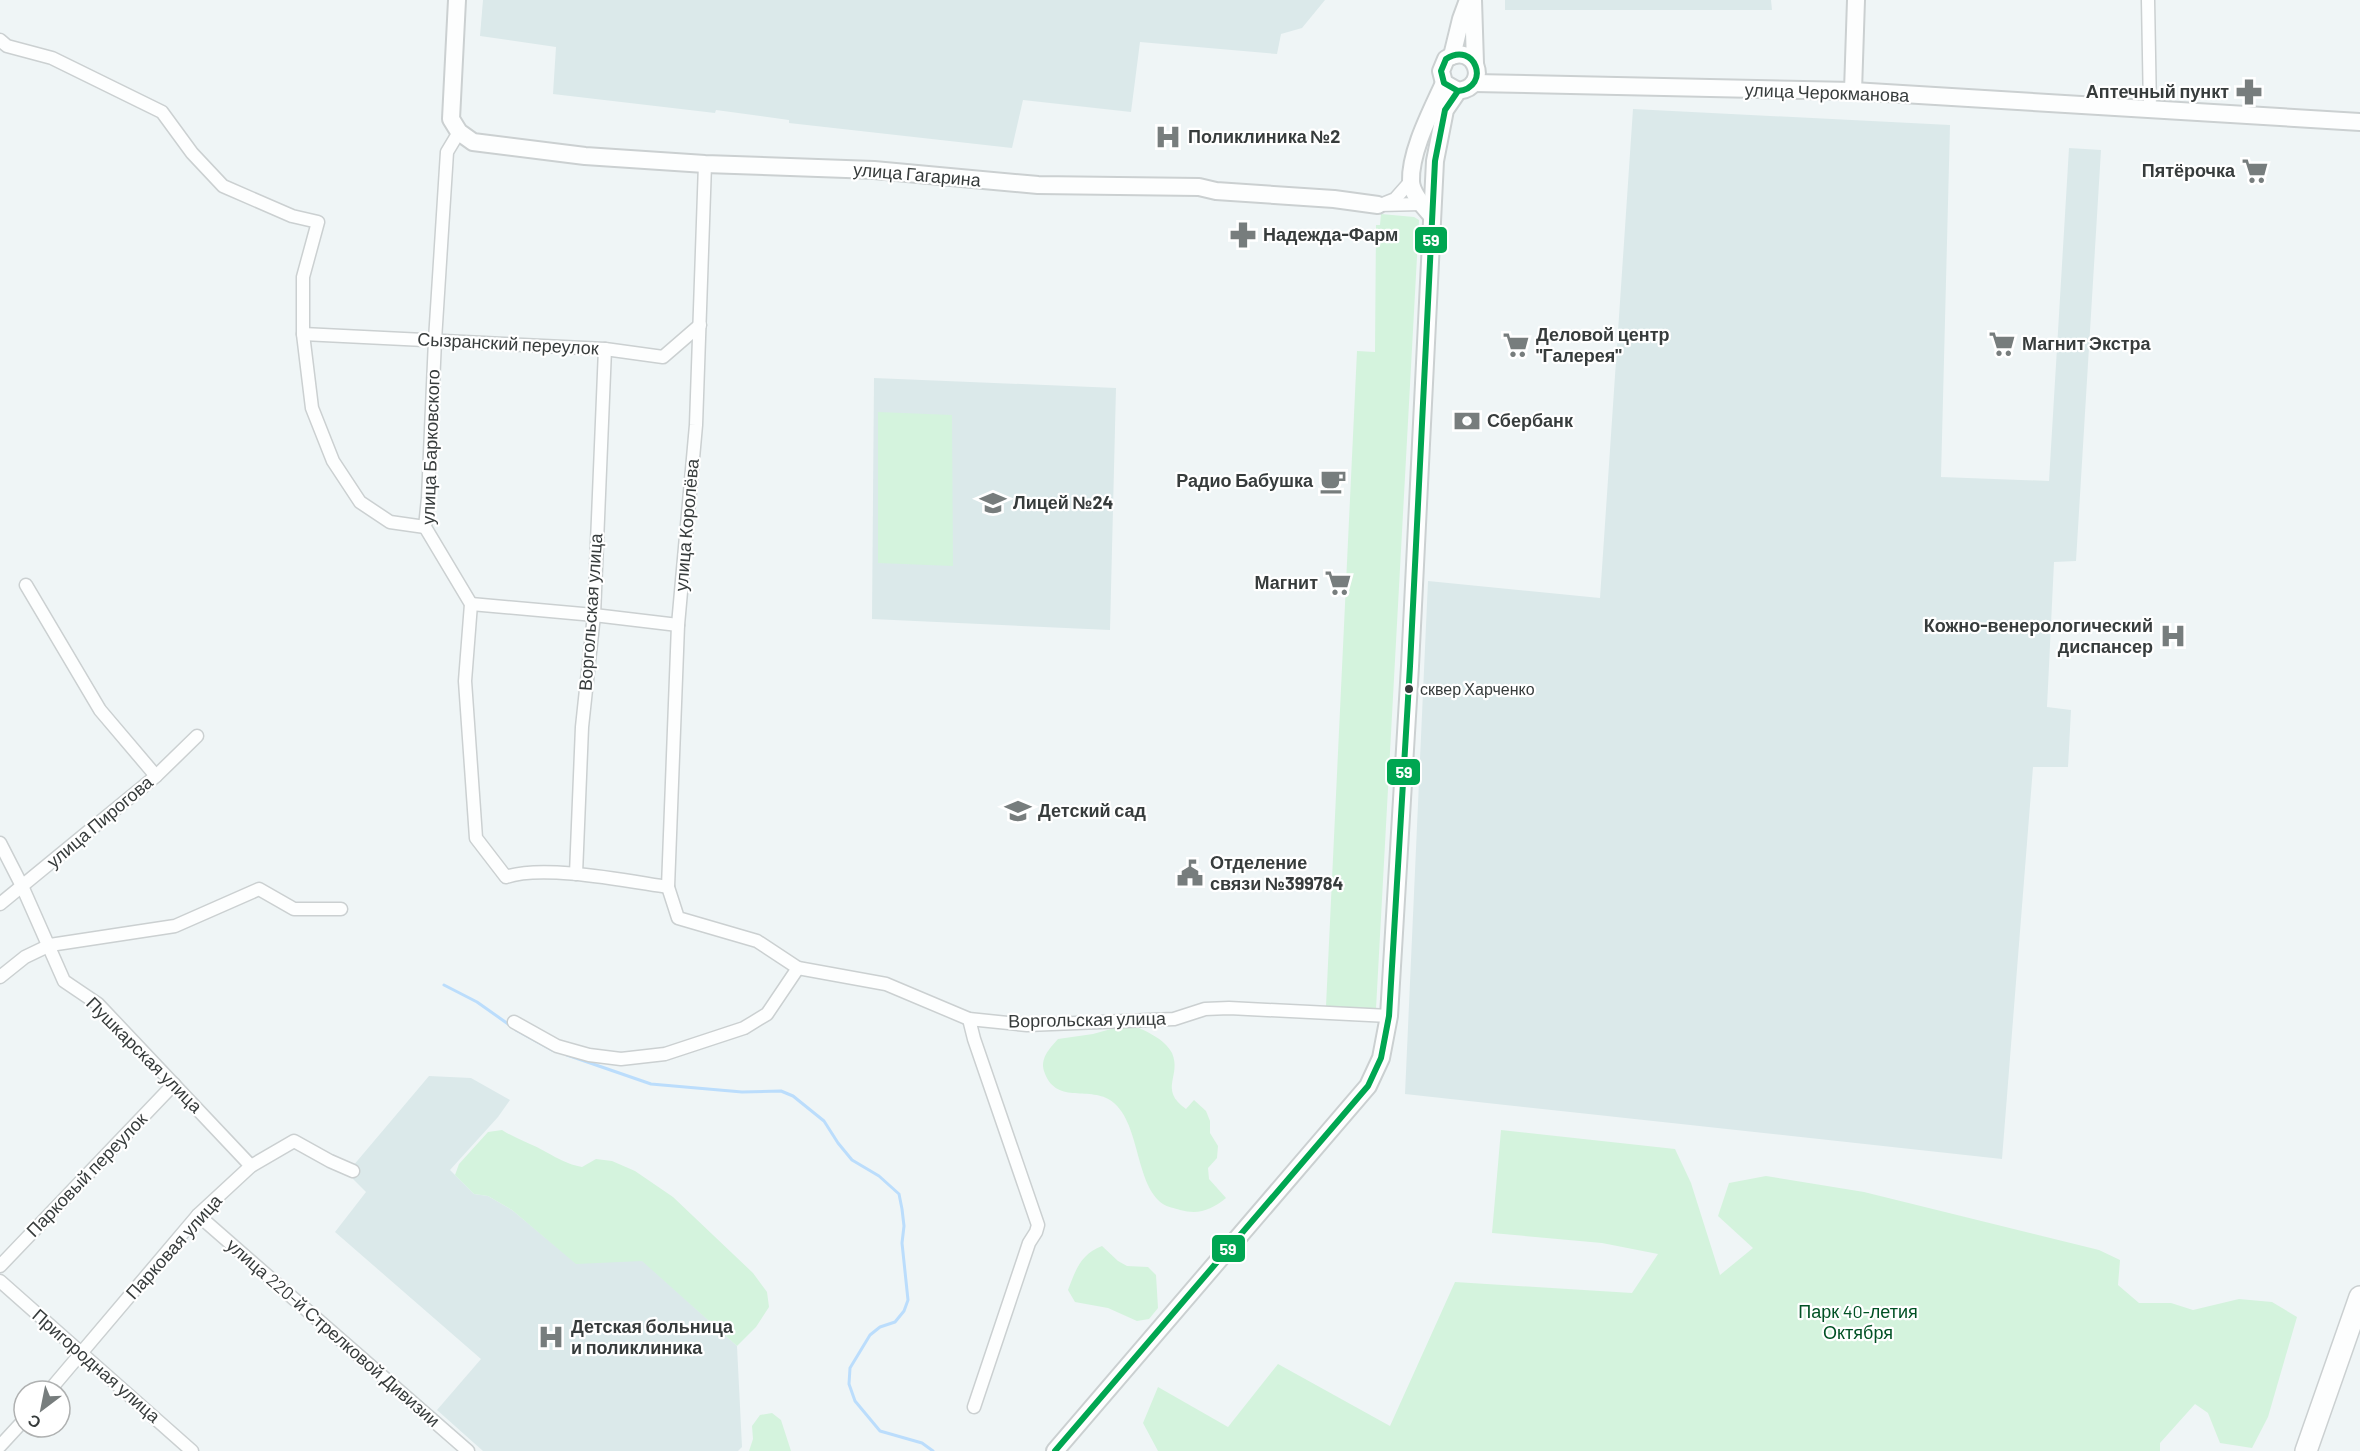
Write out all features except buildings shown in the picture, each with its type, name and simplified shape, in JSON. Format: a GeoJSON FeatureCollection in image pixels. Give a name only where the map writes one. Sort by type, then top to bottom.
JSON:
{"type":"FeatureCollection","features":[{"type":"Feature","properties":{"kind":"highway"},"geometry":{"type":"LineString","coordinates":[[2306,1451],[2360,1297]]}},
{"type":"Feature","properties":{"kind":"street"},"geometry":{"type":"LineString","coordinates":[[457,0],[451,119],[459,132]]}},
{"type":"Feature","properties":{"kind":"street"},"geometry":{"type":"LineString","coordinates":[[1452,56],[1468,0]]}},
{"type":"Feature","properties":{"kind":"street"},"geometry":{"type":"LineString","coordinates":[[1451,87],[1467,89],[1475,72],[1473,0]]}},
{"type":"Feature","properties":{"kind":"street"},"geometry":{"type":"LineString","coordinates":[[1853,92],[1856,0]]}},
{"type":"Feature","properties":{"kind":"street"},"geometry":{"type":"LineString","coordinates":[[2148,0],[2150,110]]}},
{"type":"Feature","properties":{"kind":"street"},"geometry":{"type":"LineString","coordinates":[[0,40],[7,46],[52,58],[162,112],[192,153],[223,186],[292,216],[318,222],[303,277],[303,334],[312,408],[333,461],[360,502],[390,522],[425,527]]}},
{"type":"Feature","properties":{"kind":"street"},"geometry":{"type":"LineString","coordinates":[[1055,1451],[1368,1086],[1382,1058],[1389,1016],[1410,666],[1429,205],[1435,161],[1451,87],[1441,71],[1446,59],[1460,54],[1468,57],[1475,72]]}},
{"type":"Feature","properties":{"kind":"street","name":"улица Черокманова"},"geometry":{"type":"LineString","coordinates":[[1475,72],[1505,83],[1853,92],[2360,122]]}},
{"type":"Feature","properties":{"kind":"street"},"geometry":{"type":"LineString","coordinates":[[1410,182],[1422,134],[1451,87]]}},
{"type":"Feature","properties":{"kind":"street","name":"улица Гагарина"},"geometry":{"type":"LineString","coordinates":[[459,132],[473,142],[481,144],[585,156],[705,164],[874,170],[1038,185],[1199,187],[1216,192],[1334,199],[1378,205],[1429,205]]}},
{"type":"Feature","properties":{"kind":"street","name":"улица Барковского"},"geometry":{"type":"LineString","coordinates":[[459,132],[447,152],[425,527],[471,604]]}},
{"type":"Feature","properties":{"kind":"street"},"geometry":{"type":"LineString","coordinates":[[1378,205],[1395,199],[1410,182],[1421,155],[1429,152],[1435,161]]}},
{"type":"Feature","properties":{"kind":"street","name":"улица Королёва"},"geometry":{"type":"LineString","coordinates":[[668,887],[678,625],[696,425],[705,164]]}},
{"type":"Feature","properties":{"kind":"street"},"geometry":{"type":"LineString","coordinates":[[1410,182],[1429,205]]}},
{"type":"Feature","properties":{"kind":"street","name":"Сызранский переулок"},"geometry":{"type":"LineString","coordinates":[[303,334],[605,349],[663,357],[700,325]]}},
{"type":"Feature","properties":{"kind":"street","name":"Воргольская улица"},"geometry":{"type":"LineString","coordinates":[[576,874],[582,728],[594,615],[605,349]]}},
{"type":"Feature","properties":{"kind":"street"},"geometry":{"type":"LineString","coordinates":[[26,585],[100,710],[156,776]]}},
{"type":"Feature","properties":{"kind":"street"},"geometry":{"type":"LineString","coordinates":[[668,887],[576,874],[518,873],[506,877],[476,838],[465,681],[471,604],[678,625]]}},
{"type":"Feature","properties":{"kind":"street","name":"улица Пирогова"},"geometry":{"type":"LineString","coordinates":[[0,903],[156,776],[197,736]]}},
{"type":"Feature","properties":{"kind":"street","name":"Пушкарская улица"},"geometry":{"type":"LineString","coordinates":[[0,843],[50,945],[64,981],[98,1004],[251,1166]]}},
{"type":"Feature","properties":{"kind":"street","name":"Воргольская улица"},"geometry":{"type":"LineString","coordinates":[[668,887],[678,918],[757,942],[798,968],[886,984],[969,1019],[1038,1025],[1174,1019],[1205,1009],[1229,1008],[1389,1016]]}},
{"type":"Feature","properties":{"kind":"street"},"geometry":{"type":"LineString","coordinates":[[0,977],[25,957],[50,945],[175,926],[259,889],[294,909],[341,909]]}},
{"type":"Feature","properties":{"kind":"street"},"geometry":{"type":"LineString","coordinates":[[514,1022],[557,1046],[589,1055],[621,1059],[665,1054],[744,1028],[767,1014],[798,968]]}},
{"type":"Feature","properties":{"kind":"street"},"geometry":{"type":"LineString","coordinates":[[969,1019],[1038,1225],[1029,1243],[974,1407]]}},
{"type":"Feature","properties":{"kind":"street","name":"Парковый переулок"},"geometry":{"type":"LineString","coordinates":[[0,1266],[174,1084]]}},
{"type":"Feature","properties":{"kind":"street","name":"Парковая улица"},"geometry":{"type":"LineString","coordinates":[[59,1379],[198,1215],[251,1166],[294,1141],[330,1161],[353,1170]]}},
{"type":"Feature","properties":{"kind":"street","name":"улица 220-й Стрелковой Дивизии"},"geometry":{"type":"LineString","coordinates":[[198,1215],[468,1451]]}},
{"type":"Feature","properties":{"kind":"street","name":"Пригородная улица"},"geometry":{"type":"LineString","coordinates":[[0,1281],[192,1451]]}},
{"type":"Feature","properties":{"kind":"street"},"geometry":{"type":"LineString","coordinates":[[0,1446],[12,1433]]}},
{"type":"Feature","properties":{"kind":"shaded area"},"geometry":{"type":"Polygon","coordinates":[[[483,0],[1325,0],[1302,28],[1281,34],[1277,54],[1140,42],[1131,112],[1023,100],[1012,148],[789,123],[789,120],[716,110],[715,113],[553,94],[556,47],[480,36],[483,0]]]}},
{"type":"Feature","properties":{"kind":"shaded area"},"geometry":{"type":"Polygon","coordinates":[[[1505,0],[1771,0],[1772,10],[1505,10],[1505,0]]]}},
{"type":"Feature","properties":{"kind":"shaded area"},"geometry":{"type":"Polygon","coordinates":[[[1633,109],[1950,125],[1941,477],[2049,481],[2069,148],[2101,150],[2076,561],[2054,562],[2047,707],[2071,710],[2068,767],[2033,767],[2002,1159],[1405,1094],[1428,581],[1600,598],[1633,109]]]}},
{"type":"Feature","properties":{"kind":"shaded area","name":"Лицей №24"},"geometry":{"type":"Polygon","coordinates":[[[874,378],[1116,388],[1110,630],[872,619],[874,378]]]}},
{"type":"Feature","properties":{"kind":"shaded area"},"geometry":{"type":"Polygon","coordinates":[[[429,1076],[471,1078],[510,1100],[498,1117],[450,1170],[474,1194],[488,1196],[512,1210],[576,1263],[642,1260],[737,1346],[742,1447],[738,1451],[483,1451],[437,1410],[481,1359],[335,1232],[366,1192],[347,1173],[429,1076]]]}},
{"type":"Feature","properties":{"kind":"green space","name":"сквер Харченко"},"geometry":{"type":"Polygon","coordinates":[[[1381,214],[1414,217],[1419,220],[1376,1009],[1326,1006],[1357,351],[1375,352],[1376,225],[1380,225],[1381,214]]]}},
{"type":"Feature","properties":{"kind":"green space"},"geometry":{"type":"Polygon","coordinates":[[[878,412],[952,415],[953,566],[878,563],[878,412]]]}},
{"type":"Feature","properties":{"kind":"green space"},"geometry":{"type":"Polygon","coordinates":[[[1129,1024],[1159,1039],[1172,1053],[1174,1069],[1172,1089],[1178,1102],[1186,1109],[1194,1100],[1206,1111],[1210,1121],[1210,1133],[1218,1146],[1217,1158],[1208,1168],[1209,1179],[1226,1198],[1215,1206],[1199,1212],[1163,1204],[1154,1195],[1147,1182],[1133,1136],[1120,1109],[1101,1096],[1073,1093],[1056,1088],[1044,1071],[1043,1062],[1058,1039],[1093,1034],[1129,1024]]]}},
{"type":"Feature","properties":{"kind":"green space"},"geometry":{"type":"Polygon","coordinates":[[[502,1130],[577,1166],[582,1167],[596,1159],[612,1161],[635,1171],[673,1197],[753,1273],[767,1292],[769,1307],[756,1327],[737,1346],[642,1261],[576,1264],[512,1210],[488,1196],[474,1194],[455,1175],[459,1164],[488,1132],[502,1130]]]}},
{"type":"Feature","properties":{"kind":"green space","name":"Парк 40-летия Октября"},"geometry":{"type":"Polygon","coordinates":[[[1501,1130],[1675,1149],[1691,1183],[1720,1275],[1753,1248],[1718,1216],[1729,1183],[1766,1176],[1864,1192],[2099,1250],[2120,1260],[2118,1285],[2139,1303],[2171,1303],[2193,1310],[2239,1299],[2272,1302],[2297,1317],[2268,1417],[2252,1448],[2220,1443],[2208,1413],[2195,1404],[2160,1443],[2160,1451],[1158,1451],[1143,1423],[1158,1387],[1228,1427],[1278,1364],[1390,1426],[1455,1282],[1632,1293],[1658,1254],[1602,1243],[1492,1233],[1501,1130]]]}},
{"type":"Feature","properties":{"kind":"green space"},"geometry":{"type":"Polygon","coordinates":[[[1102,1246],[1127,1266],[1148,1267],[1156,1275],[1158,1308],[1149,1319],[1137,1321],[1108,1308],[1075,1302],[1068,1290],[1077,1269],[1089,1253],[1102,1246]]]}},
{"type":"Feature","properties":{"kind":"green space"},"geometry":{"type":"Polygon","coordinates":[[[772,1413],[781,1420],[791,1451],[749,1451],[753,1439],[752,1426],[760,1415],[772,1413]]]}},
{"type":"Feature","properties":{"kind":"waterway"},"geometry":{"type":"LineString","coordinates":[[444,985],[477,1002],[511,1026]]}},
{"type":"Feature","properties":{"kind":"waterway"},"geometry":{"type":"LineString","coordinates":[[516,1030],[552,1050]]}},
{"type":"Feature","properties":{"kind":"waterway"},"geometry":{"type":"LineString","coordinates":[[567,1055],[651,1084],[742,1092],[781,1091],[793,1096],[824,1121],[852,1160],[879,1176],[899,1194],[904,1226],[902,1243],[908,1300],[904,1311],[895,1322],[880,1327],[870,1335],[850,1368],[849,1384],[855,1401],[880,1431],[922,1443],[933,1451]]}},
{"type":"Feature","properties":{"kind":"transit line","name":"59"},"geometry":{"type":"LineString","coordinates":[[1055,1451],[1368,1086],[1381,1058],[1389,1016],[1410,666],[1435,161],[1445,110],[1458,91],[1468,88],[1475,82],[1476,66],[1465,55],[1456,55],[1446,59],[1441,71],[1444,83],[1458,91]]}},
{"type":"Feature","properties":{"kind":"place","name":"Аптечный пункт"},"geometry":{"type":"Point","coordinates":[2249,92]}},
{"type":"Feature","properties":{"kind":"place","name":"Поликлиника №2"},"geometry":{"type":"Point","coordinates":[1168,137]}},
{"type":"Feature","properties":{"kind":"place","name":"Пятёрочка"},"geometry":{"type":"Point","coordinates":[2255,171]}},
{"type":"Feature","properties":{"kind":"place","name":"Надежда-Фарм"},"geometry":{"type":"Point","coordinates":[1243,235]}},
{"type":"Feature","properties":{"kind":"place","name":"Магнит Экстра"},"geometry":{"type":"Point","coordinates":[2002,344]}},
{"type":"Feature","properties":{"kind":"place","name":"Деловой центр \"Галерея\""},"geometry":{"type":"Point","coordinates":[1516,345]}},
{"type":"Feature","properties":{"kind":"place","name":"Сбербанк"},"geometry":{"type":"Point","coordinates":[1467,421]}},
{"type":"Feature","properties":{"kind":"place","name":"Радио Бабушка"},"geometry":{"type":"Point","coordinates":[1333,481]}},
{"type":"Feature","properties":{"kind":"place","name":"Лицей №24"},"geometry":{"type":"Point","coordinates":[993,503]}},
{"type":"Feature","properties":{"kind":"place","name":"Магнит"},"geometry":{"type":"Point","coordinates":[1338,583]}},
{"type":"Feature","properties":{"kind":"place","name":"Кожно-венерологический диспансер"},"geometry":{"type":"Point","coordinates":[2173,636]}},
{"type":"Feature","properties":{"kind":"place","name":"сквер Харченко"},"geometry":{"type":"Point","coordinates":[1409,689]}},
{"type":"Feature","properties":{"kind":"place","name":"Детский сад"},"geometry":{"type":"Point","coordinates":[1018,811]}},
{"type":"Feature","properties":{"kind":"place","name":"Отделение связи №399784"},"geometry":{"type":"Point","coordinates":[1190,873]}},
{"type":"Feature","properties":{"kind":"place","name":"Детская больница и поликлиника"},"geometry":{"type":"Point","coordinates":[551,1337]}}]}
